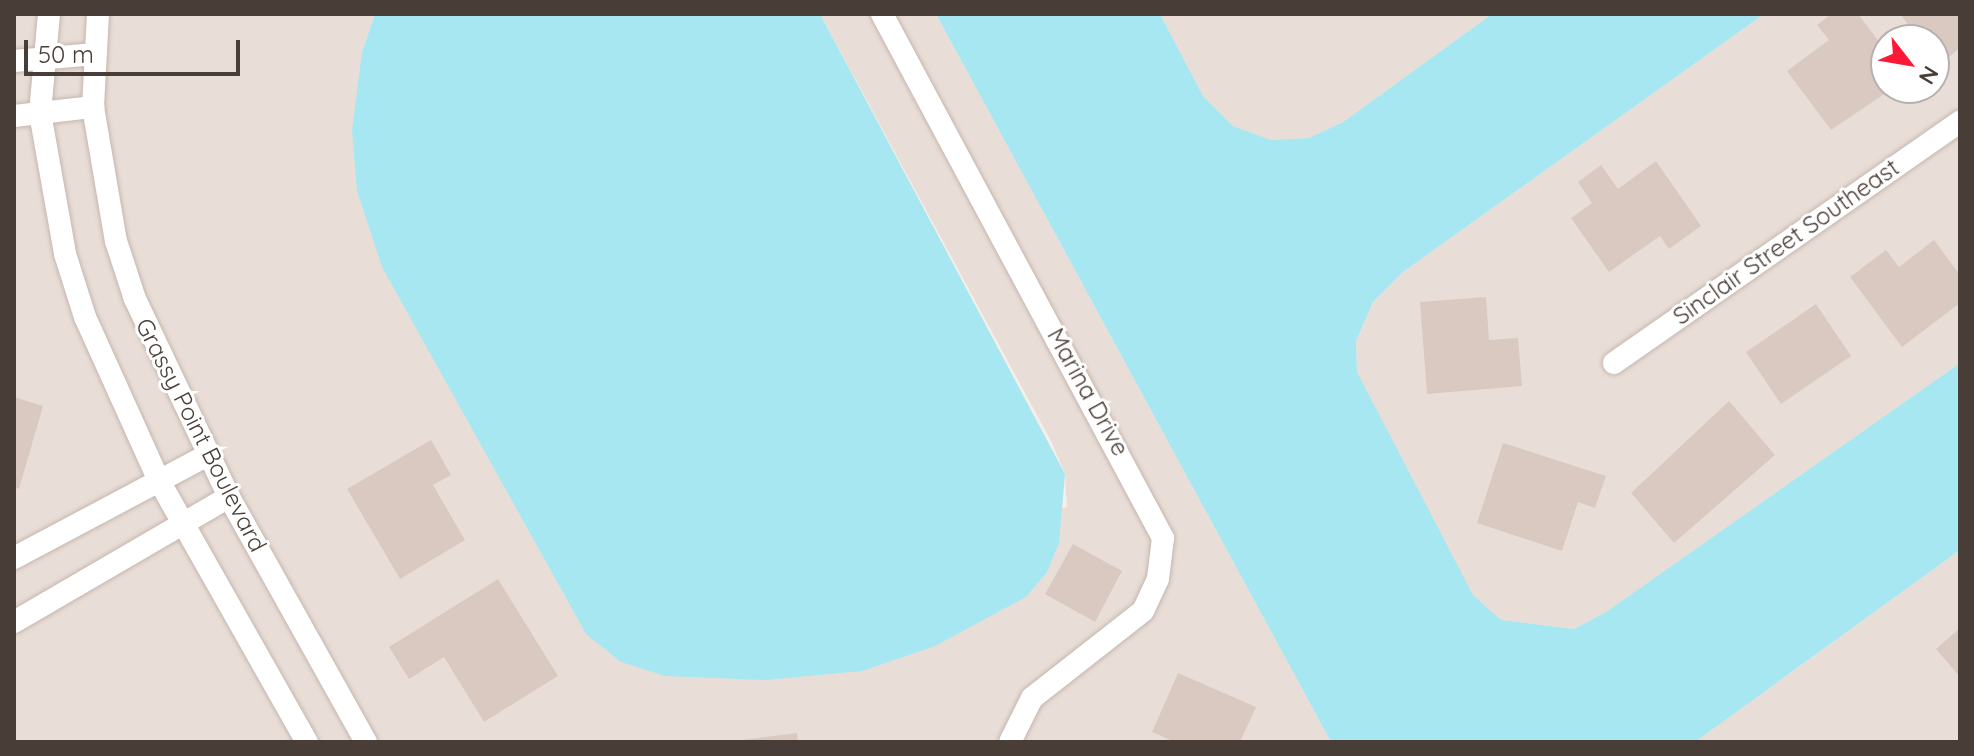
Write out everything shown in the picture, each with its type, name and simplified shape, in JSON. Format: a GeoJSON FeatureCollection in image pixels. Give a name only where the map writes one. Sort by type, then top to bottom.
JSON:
{"type":"FeatureCollection","features":[{"type":"Feature","properties":{"kind":"street"},"geometry":{"type":"LineString","coordinates":[[49,14],[40,113],[65,254],[97,350],[158,479],[307,742]]}},
{"type":"Feature","properties":{"kind":"street","name":"Grassy Point Boulevard"},"geometry":{"type":"LineString","coordinates":[[98,14],[93,107],[116,241],[135,299],[229,497],[366,742]]}},
{"type":"Feature","properties":{"kind":"street","name":"Marina Drive"},"geometry":{"type":"LineString","coordinates":[[882,14],[1163,538],[1158,579],[1143,611],[1032,698],[1010,742]]}},
{"type":"Feature","properties":{"kind":"street"},"geometry":{"type":"LineString","coordinates":[[14,61],[96,54]]}},
{"type":"Feature","properties":{"kind":"street"},"geometry":{"type":"LineString","coordinates":[[14,116],[93,107]]}},
{"type":"Feature","properties":{"kind":"street","name":"Sinclair Street Southeast"},"geometry":{"type":"LineString","coordinates":[[1614,363],[1960,122]]}},
{"type":"Feature","properties":{"kind":"street"},"geometry":{"type":"LineString","coordinates":[[14,558],[208,455]]}},
{"type":"Feature","properties":{"kind":"street"},"geometry":{"type":"LineString","coordinates":[[14,622],[229,497]]}},
{"type":"Feature","properties":{"kind":"shaded area"},"geometry":{"type":"Polygon","coordinates":[[[14,14],[375,14],[362,52],[357,191],[383,267],[586,634],[1067,507],[1065,474],[1051,441],[820,14],[936,14],[1331,742],[14,742],[14,14]]]}},
{"type":"Feature","properties":{"kind":"shaded area"},"geometry":{"type":"Polygon","coordinates":[[[1160,14],[1492,14],[1343,122],[1309,138],[1271,140],[1233,126],[1203,96],[1160,14]]]}},
{"type":"Feature","properties":{"kind":"shaded area"},"geometry":{"type":"Polygon","coordinates":[[[1764,14],[1960,14],[1960,363],[1606,612],[1574,629],[1501,620],[1473,595],[1369,404],[1357,372],[1356,341],[1373,302],[1403,272],[1764,14]]]}},
{"type":"Feature","properties":{"kind":"shaded area"},"geometry":{"type":"Polygon","coordinates":[[[1960,550],[1960,742],[1695,742],[1807,661],[1960,550]]]}},
{"type":"Feature","properties":{"kind":"water"},"geometry":{"type":"Polygon","coordinates":[[[375,14],[820,14],[1065,474],[1059,543],[1047,572],[1026,597],[935,646],[862,671],[765,680],[665,676],[621,662],[586,634],[382,267],[357,191],[352,130],[362,52],[375,14]]]}},
{"type":"Feature","properties":{"kind":"water"},"geometry":{"type":"Polygon","coordinates":[[[936,14],[1160,14],[1203,96],[1233,126],[1271,140],[1309,138],[1343,122],[1492,14],[1764,14],[1403,272],[1373,302],[1356,341],[1357,372],[1473,595],[1501,620],[1574,629],[1606,612],[1960,363],[1960,550],[1695,742],[1331,742],[936,14]]]}},
{"type":"Feature","properties":{"kind":"building"},"geometry":{"type":"Polygon","coordinates":[[[1831,14],[1858,14],[1870,30],[1870,104],[1831,130],[1787,71],[1829,40],[1817,25],[1831,14]]]}},
{"type":"Feature","properties":{"kind":"building"},"geometry":{"type":"Polygon","coordinates":[[[1900,14],[1960,14],[1960,48],[1950,56],[1950,24],[1908,24],[1900,14]]]}},
{"type":"Feature","properties":{"kind":"building"},"geometry":{"type":"Polygon","coordinates":[[[1656,161],[1701,226],[1669,249],[1660,236],[1609,272],[1571,218],[1592,203],[1578,182],[1601,165],[1618,189],[1656,161]]]}},
{"type":"Feature","properties":{"kind":"building"},"geometry":{"type":"Polygon","coordinates":[[[1934,240],[1960,275],[1960,303],[1902,347],[1850,277],[1886,250],[1899,267],[1934,240]]]}},
{"type":"Feature","properties":{"kind":"building"},"geometry":{"type":"Polygon","coordinates":[[[1486,297],[1489,340],[1518,338],[1522,386],[1427,394],[1420,302],[1486,297]]]}},
{"type":"Feature","properties":{"kind":"building"},"geometry":{"type":"Polygon","coordinates":[[[1816,304],[1851,356],[1781,404],[1746,352],[1816,304]]]}},
{"type":"Feature","properties":{"kind":"building"},"geometry":{"type":"Polygon","coordinates":[[[14,397],[43,406],[19,489],[14,487],[14,397]]]}},
{"type":"Feature","properties":{"kind":"building"},"geometry":{"type":"Polygon","coordinates":[[[1729,401],[1775,455],[1674,543],[1631,493],[1729,401]]]}},
{"type":"Feature","properties":{"kind":"building"},"geometry":{"type":"Polygon","coordinates":[[[431,440],[451,475],[433,485],[465,540],[400,579],[347,489],[431,440]]]}},
{"type":"Feature","properties":{"kind":"building"},"geometry":{"type":"Polygon","coordinates":[[[1503,443],[1606,476],[1595,508],[1578,502],[1562,551],[1477,523],[1503,443]]]}},
{"type":"Feature","properties":{"kind":"building"},"geometry":{"type":"Polygon","coordinates":[[[1073,544],[1122,571],[1095,622],[1045,594],[1073,544]]]}},
{"type":"Feature","properties":{"kind":"building"},"geometry":{"type":"Polygon","coordinates":[[[498,579],[558,676],[484,722],[444,657],[409,679],[389,647],[498,579]]]}},
{"type":"Feature","properties":{"kind":"building"},"geometry":{"type":"Polygon","coordinates":[[[1960,628],[1960,677],[1936,649],[1960,628]]]}},
{"type":"Feature","properties":{"kind":"building"},"geometry":{"type":"Polygon","coordinates":[[[1178,673],[1256,707],[1240,742],[1175,742],[1152,732],[1178,673]]]}},
{"type":"Feature","properties":{"kind":"building"},"geometry":{"type":"Polygon","coordinates":[[[797,733],[798,742],[742,742],[742,740],[797,733]]]}}]}
